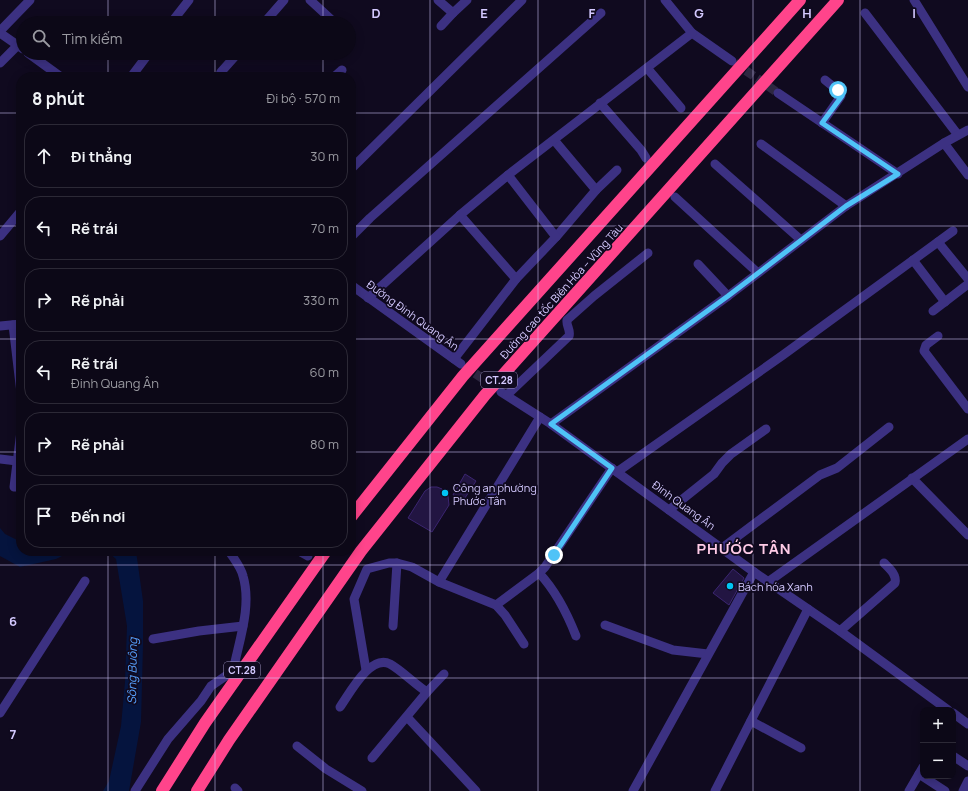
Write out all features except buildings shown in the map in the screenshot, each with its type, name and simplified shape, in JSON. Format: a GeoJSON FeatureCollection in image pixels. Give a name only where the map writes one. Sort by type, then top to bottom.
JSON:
{"type":"FeatureCollection","features":[{"type":"Feature","properties":{"kind":"highway","name":"Đường cao tốc Biên Hòa – Vũng Tàu"},"geometry":{"type":"LineString","coordinates":[[356,511],[463,376],[800,0]]}},
{"type":"Feature","properties":{"kind":"highway","name":"Đường cao tốc Biên Hòa – Vũng Tàu"},"geometry":{"type":"LineString","coordinates":[[197,791],[230,740],[362,551],[485,396],[838,0]]}},
{"type":"Feature","properties":{"kind":"highway","name":"CT.28"},"geometry":{"type":"LineString","coordinates":[[162,791],[205,723],[322,556]]}},
{"type":"Feature","properties":{"kind":"street"},"geometry":{"type":"LineString","coordinates":[[16,44],[0,32],[30,0]]}},
{"type":"Feature","properties":{"kind":"street"},"geometry":{"type":"LineString","coordinates":[[177,16],[190,0]]}},
{"type":"Feature","properties":{"kind":"street"},"geometry":{"type":"LineString","coordinates":[[270,16],[284,0]]}},
{"type":"Feature","properties":{"kind":"street"},"geometry":{"type":"LineString","coordinates":[[310,0],[327,16]]}},
{"type":"Feature","properties":{"kind":"street"},"geometry":{"type":"LineString","coordinates":[[438,0],[453,13]]}},
{"type":"Feature","properties":{"kind":"street"},"geometry":{"type":"LineString","coordinates":[[441,26],[467,0]]}},
{"type":"Feature","properties":{"kind":"street"},"geometry":{"type":"LineString","coordinates":[[356,164],[522,0]]}},
{"type":"Feature","properties":{"kind":"street"},"geometry":{"type":"LineString","coordinates":[[665,0],[692,33],[732,61]]}},
{"type":"Feature","properties":{"kind":"street"},"geometry":{"type":"LineString","coordinates":[[914,0],[968,87]]}},
{"type":"Feature","properties":{"kind":"street"},"geometry":{"type":"LineString","coordinates":[[865,12],[958,135]]}},
{"type":"Feature","properties":{"kind":"street"},"geometry":{"type":"LineString","coordinates":[[356,233],[376,213],[601,13]]}},
{"type":"Feature","properties":{"kind":"street"},"geometry":{"type":"LineString","coordinates":[[368,298],[460,215],[508,175],[692,33]]}},
{"type":"Feature","properties":{"kind":"street"},"geometry":{"type":"LineString","coordinates":[[0,62],[16,50]]}},
{"type":"Feature","properties":{"kind":"street"},"geometry":{"type":"LineString","coordinates":[[38,60],[54,72]]}},
{"type":"Feature","properties":{"kind":"street"},"geometry":{"type":"LineString","coordinates":[[135,72],[144,60]]}},
{"type":"Feature","properties":{"kind":"street"},"geometry":{"type":"LineString","coordinates":[[221,72],[232,60]]}},
{"type":"Feature","properties":{"kind":"street"},"geometry":{"type":"LineString","coordinates":[[647,68],[681,108]]}},
{"type":"Feature","properties":{"kind":"street"},"geometry":{"type":"LineString","coordinates":[[822,123],[842,96],[838,90],[825,80]]}},
{"type":"Feature","properties":{"kind":"street"},"geometry":{"type":"LineString","coordinates":[[778,93],[898,174]]}},
{"type":"Feature","properties":{"kind":"street"},"geometry":{"type":"LineString","coordinates":[[600,103],[641,150],[646,158]]}},
{"type":"Feature","properties":{"kind":"street"},"geometry":{"type":"LineString","coordinates":[[551,424],[728,296],[846,206],[898,174],[944,143],[968,130]]}},
{"type":"Feature","properties":{"kind":"street"},"geometry":{"type":"LineString","coordinates":[[554,140],[596,190]]}},
{"type":"Feature","properties":{"kind":"street"},"geometry":{"type":"LineString","coordinates":[[944,143],[968,175]]}},
{"type":"Feature","properties":{"kind":"street"},"geometry":{"type":"LineString","coordinates":[[761,144],[846,206]]}},
{"type":"Feature","properties":{"kind":"street"},"geometry":{"type":"LineString","coordinates":[[715,164],[802,240]]}},
{"type":"Feature","properties":{"kind":"street"},"geometry":{"type":"LineString","coordinates":[[460,215],[516,279],[556,237],[596,190],[617,170]]}},
{"type":"Feature","properties":{"kind":"street"},"geometry":{"type":"LineString","coordinates":[[508,175],[556,237]]}},
{"type":"Feature","properties":{"kind":"street"},"geometry":{"type":"LineString","coordinates":[[675,197],[758,273]]}},
{"type":"Feature","properties":{"kind":"street"},"geometry":{"type":"LineString","coordinates":[[0,236],[16,217]]}},
{"type":"Feature","properties":{"kind":"street"},"geometry":{"type":"LineString","coordinates":[[496,605],[539,573],[554,555],[615,470],[783,355],[953,231]]}},
{"type":"Feature","properties":{"kind":"street"},"geometry":{"type":"LineString","coordinates":[[938,242],[968,279]]}},
{"type":"Feature","properties":{"kind":"street","name":"Đinh Quang Ân"},"geometry":{"type":"LineString","coordinates":[[648,253],[594,296],[567,320],[567,326],[570,333],[569,336],[504,394],[551,424],[754,572],[840,631],[944,707]]}},
{"type":"Feature","properties":{"kind":"street"},"geometry":{"type":"LineString","coordinates":[[913,260],[945,302]]}},
{"type":"Feature","properties":{"kind":"street"},"geometry":{"type":"LineString","coordinates":[[698,264],[728,296]]}},
{"type":"Feature","properties":{"kind":"street","name":"Đường Đinh Quang Ân"},"geometry":{"type":"LineString","coordinates":[[356,289],[458,362],[516,279]]}},
{"type":"Feature","properties":{"kind":"street"},"geometry":{"type":"LineString","coordinates":[[933,310],[968,284]]}},
{"type":"Feature","properties":{"kind":"street"},"geometry":{"type":"LineString","coordinates":[[0,326],[16,325]]}},
{"type":"Feature","properties":{"kind":"street"},"geometry":{"type":"LineString","coordinates":[[938,336],[926,345],[924,351],[968,409]]}},
{"type":"Feature","properties":{"kind":"street"},"geometry":{"type":"LineString","coordinates":[[439,582],[540,417]]}},
{"type":"Feature","properties":{"kind":"street"},"geometry":{"type":"LineString","coordinates":[[722,548],[820,475],[837,468],[889,427]]}},
{"type":"Feature","properties":{"kind":"street"},"geometry":{"type":"LineString","coordinates":[[670,510],[714,474],[722,463],[732,454],[766,429]]}},
{"type":"Feature","properties":{"kind":"street"},"geometry":{"type":"LineString","coordinates":[[768,582],[968,439]]}},
{"type":"Feature","properties":{"kind":"street"},"geometry":{"type":"LineString","coordinates":[[0,459],[16,461]]}},
{"type":"Feature","properties":{"kind":"street"},"geometry":{"type":"LineString","coordinates":[[912,478],[968,535]]}},
{"type":"Feature","properties":{"kind":"street"},"geometry":{"type":"LineString","coordinates":[[135,791],[168,739],[201,701],[211,686],[233,671],[243,626],[247,590],[243,574],[232,556]]}},
{"type":"Feature","properties":{"kind":"street"},"geometry":{"type":"LineString","coordinates":[[366,670],[354,598],[367,568],[388,563],[396,563],[412,567],[439,582],[496,605],[505,615],[524,644]]}},
{"type":"Feature","properties":{"kind":"street"},"geometry":{"type":"LineString","coordinates":[[393,626],[396,563]]}},
{"type":"Feature","properties":{"kind":"street"},"geometry":{"type":"LineString","coordinates":[[840,631],[895,584],[895,575],[884,563]]}},
{"type":"Feature","properties":{"kind":"street"},"geometry":{"type":"LineString","coordinates":[[633,791],[754,572]]}},
{"type":"Feature","properties":{"kind":"street"},"geometry":{"type":"LineString","coordinates":[[539,573],[557,595],[569,618],[576,636]]}},
{"type":"Feature","properties":{"kind":"street"},"geometry":{"type":"LineString","coordinates":[[0,713],[85,581]]}},
{"type":"Feature","properties":{"kind":"street"},"geometry":{"type":"LineString","coordinates":[[715,791],[808,609]]}},
{"type":"Feature","properties":{"kind":"street"},"geometry":{"type":"LineString","coordinates":[[605,625],[673,650],[708,654]]}},
{"type":"Feature","properties":{"kind":"street"},"geometry":{"type":"LineString","coordinates":[[153,639],[199,631],[243,626]]}},
{"type":"Feature","properties":{"kind":"street"},"geometry":{"type":"LineString","coordinates":[[340,707],[366,670],[382,662],[390,664],[427,692]]}},
{"type":"Feature","properties":{"kind":"street"},"geometry":{"type":"LineString","coordinates":[[372,758],[444,674]]}},
{"type":"Feature","properties":{"kind":"street"},"geometry":{"type":"LineString","coordinates":[[956,716],[968,724]]}},
{"type":"Feature","properties":{"kind":"street"},"geometry":{"type":"LineString","coordinates":[[407,717],[476,791]]}},
{"type":"Feature","properties":{"kind":"street"},"geometry":{"type":"LineString","coordinates":[[751,721],[802,748]]}},
{"type":"Feature","properties":{"kind":"street"},"geometry":{"type":"LineString","coordinates":[[297,746],[326,769],[362,791]]}},
{"type":"Feature","properties":{"kind":"street"},"geometry":{"type":"LineString","coordinates":[[956,758],[968,766]]}},
{"type":"Feature","properties":{"kind":"street"},"geometry":{"type":"LineString","coordinates":[[909,791],[920,773]]}},
{"type":"Feature","properties":{"kind":"street"},"geometry":{"type":"LineString","coordinates":[[931,779],[945,791]]}},
{"type":"Feature","properties":{"kind":"street"},"geometry":{"type":"LineString","coordinates":[[962,791],[968,781]]}},
{"type":"Feature","properties":{"kind":"water"},"geometry":{"type":"Polygon","coordinates":[[[0,528],[5,534],[16,540],[16,556],[62,556],[56,559],[20,567],[0,556],[0,528]]]}},
{"type":"Feature","properties":{"kind":"water","name":"Sông Buông"},"geometry":{"type":"Polygon","coordinates":[[[113,556],[137,556],[143,601],[141,722],[129,791],[103,791],[109,781],[121,726],[125,682],[127,626],[116,559],[113,556]]]}},
{"type":"Feature","properties":{"kind":"tunnel"},"geometry":{"type":"LineString","coordinates":[[735,63],[778,93]]}},
{"type":"Feature","properties":{"kind":"tunnel"},"geometry":{"type":"LineString","coordinates":[[464,366],[498,389]]}},
{"type":"Feature","properties":{"kind":"place","name":"Công an phường Phước Tân"},"geometry":{"type":"Point","coordinates":[445,493]}},
{"type":"Feature","properties":{"kind":"place","name":"Bách hóa Xanh"},"geometry":{"type":"Point","coordinates":[730,586]}},
{"type":"Feature","properties":{"kind":"district","name":"PHƯỚC TÂN"},"geometry":{"type":"Point","coordinates":[744,548]}},
{"type":"Feature","properties":{"kind":"route"},"geometry":{"type":"LineString","coordinates":[[554,555],[612,468],[551,424],[728,296],[846,206],[898,174],[822,123],[842,96],[838,90]]}}]}
